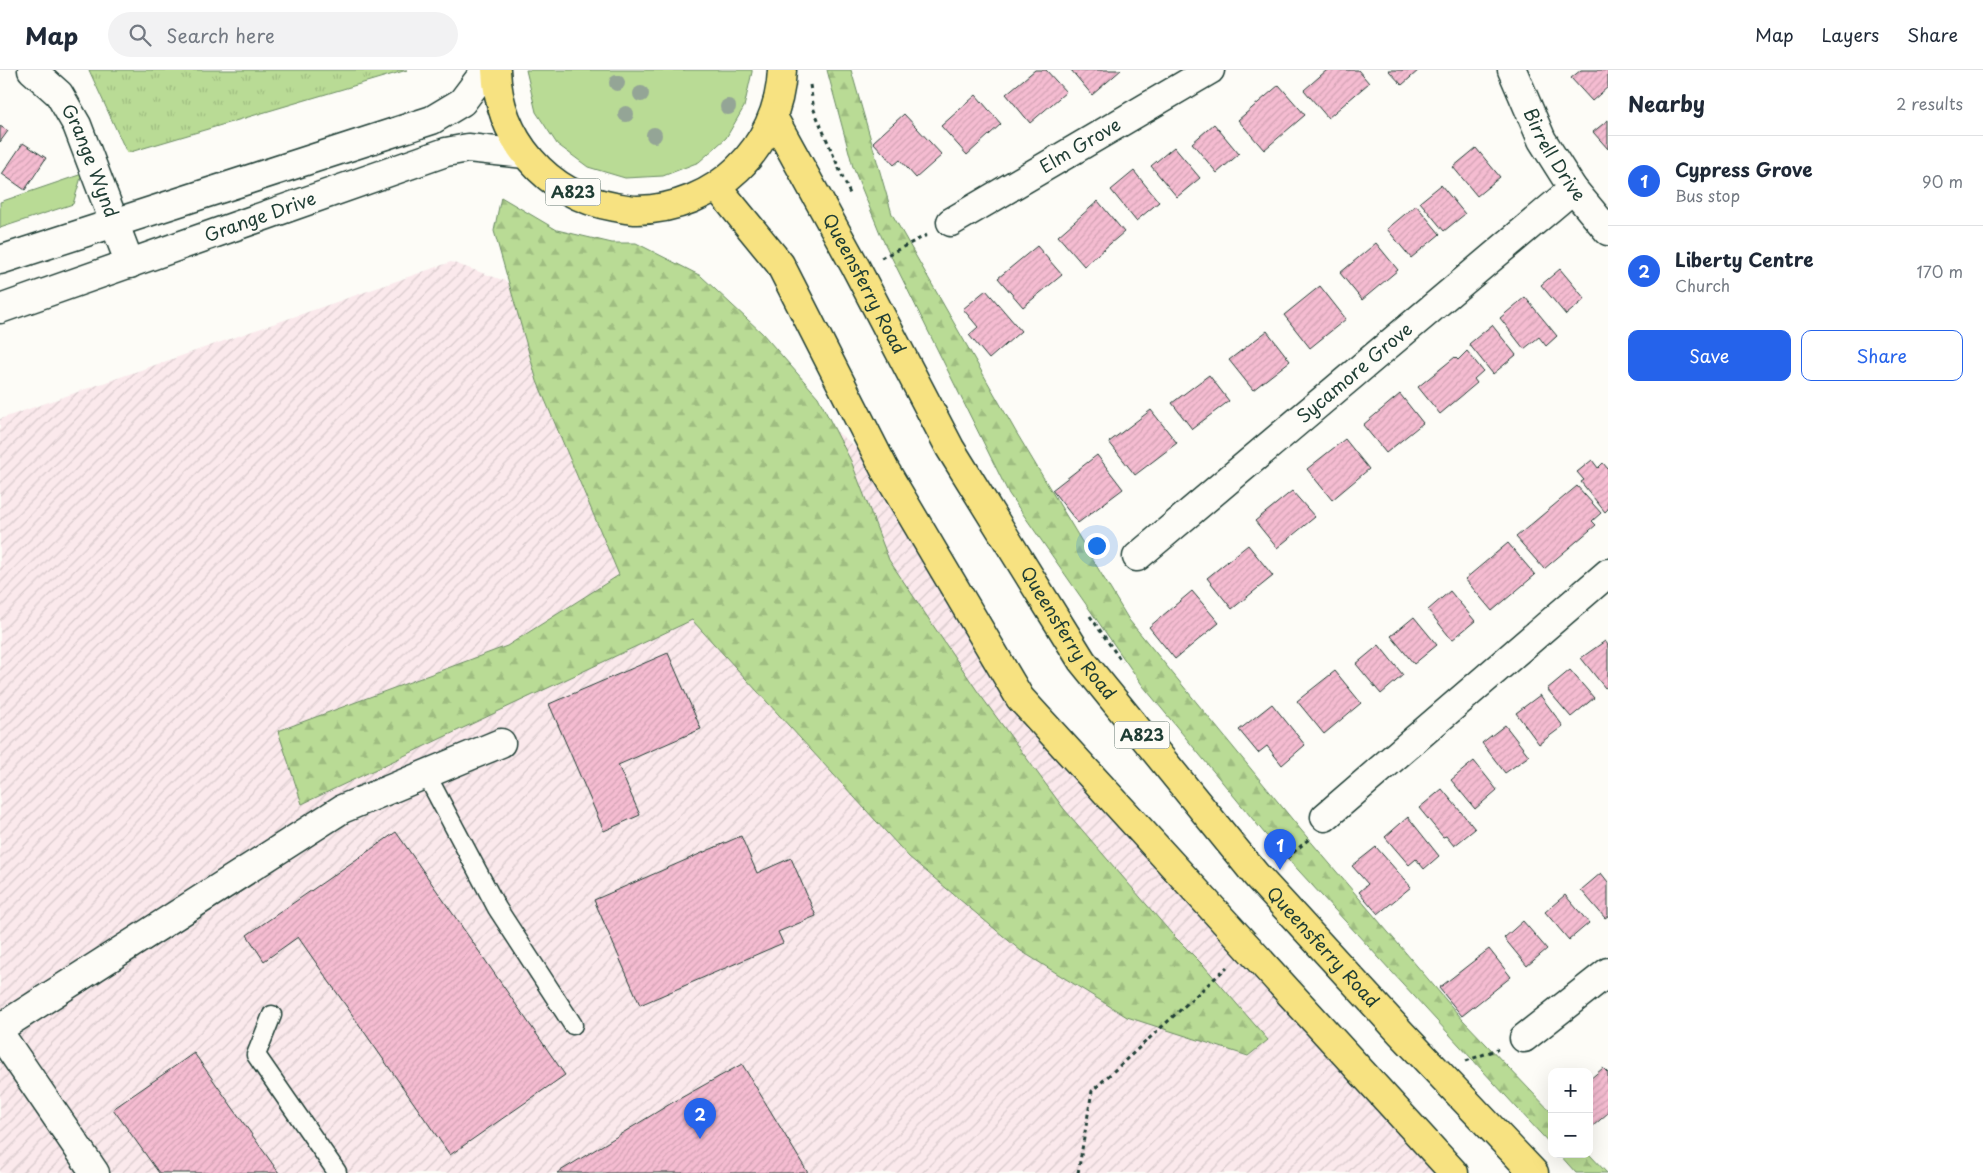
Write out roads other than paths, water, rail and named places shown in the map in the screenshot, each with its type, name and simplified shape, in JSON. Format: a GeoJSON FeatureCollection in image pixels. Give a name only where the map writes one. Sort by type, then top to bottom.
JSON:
{"type":"FeatureCollection","features":[{"type":"Feature","properties":{"kind":"main road","name":"A823"},"geometry":{"type":"LineString","coordinates":[[496,70],[497,90],[507,124],[525,154],[556,184],[594,203],[636,210],[679,205],[718,187],[751,156],[773,117],[781,87],[782,70]]}},
{"type":"Feature","properties":{"kind":"main road","name":"Queensferry Road"},"geometry":{"type":"LineString","coordinates":[[773,117],[855,266],[950,448],[1082,661],[1256,875],[1401,1033],[1534,1173]]}},
{"type":"Feature","properties":{"kind":"main road"},"geometry":{"type":"LineString","coordinates":[[718,187],[780,264],[885,470],[1020,698],[1454,1173]]}},
{"type":"Feature","properties":{"kind":"street","name":"Grange Wynd"},"geometry":{"type":"LineString","coordinates":[[32,70],[59,94],[77,125],[130,264]]}},
{"type":"Feature","properties":{"kind":"street"},"geometry":{"type":"LineString","coordinates":[[0,260],[432,120],[462,102],[486,70]]}},
{"type":"Feature","properties":{"kind":"street","name":"Elm Grove"},"geometry":{"type":"LineString","coordinates":[[952,222],[1210,70]]}},
{"type":"Feature","properties":{"kind":"street","name":"Birrell Drive"},"geometry":{"type":"LineString","coordinates":[[1512,70],[1542,140],[1573,189],[1608,232]]}},
{"type":"Feature","properties":{"kind":"street","name":"Grange Drive"},"geometry":{"type":"LineString","coordinates":[[0,309],[446,152],[468,148],[525,154]]}},
{"type":"Feature","properties":{"kind":"street","name":"Sycamore Grove"},"geometry":{"type":"LineString","coordinates":[[1137,557],[1573,189]]}},
{"type":"Feature","properties":{"kind":"street"},"geometry":{"type":"LineString","coordinates":[[1320,826],[1608,573]]}},
{"type":"Feature","properties":{"kind":"street"},"geometry":{"type":"LineString","coordinates":[[0,1028],[342,809],[501,743]]}},
{"type":"Feature","properties":{"kind":"street"},"geometry":{"type":"LineString","coordinates":[[1524,1038],[1608,972]]}},
{"type":"Feature","properties":{"kind":"street"},"geometry":{"type":"LineString","coordinates":[[0,1034],[95,1173]]}},
{"type":"Feature","properties":{"kind":"lane"},"geometry":{"type":"LineString","coordinates":[[426,774],[497,908],[572,1025]]}},
{"type":"Feature","properties":{"kind":"lane"},"geometry":{"type":"LineString","coordinates":[[272,1015],[256,1055],[336,1173]]}},
{"type":"Feature","properties":{"kind":"place","name":"Cypress Grove"},"geometry":{"type":"Point","coordinates":[1280,870]}},
{"type":"Feature","properties":{"kind":"place","name":"Liberty Centre"},"geometry":{"type":"Point","coordinates":[700,1139]}}]}
